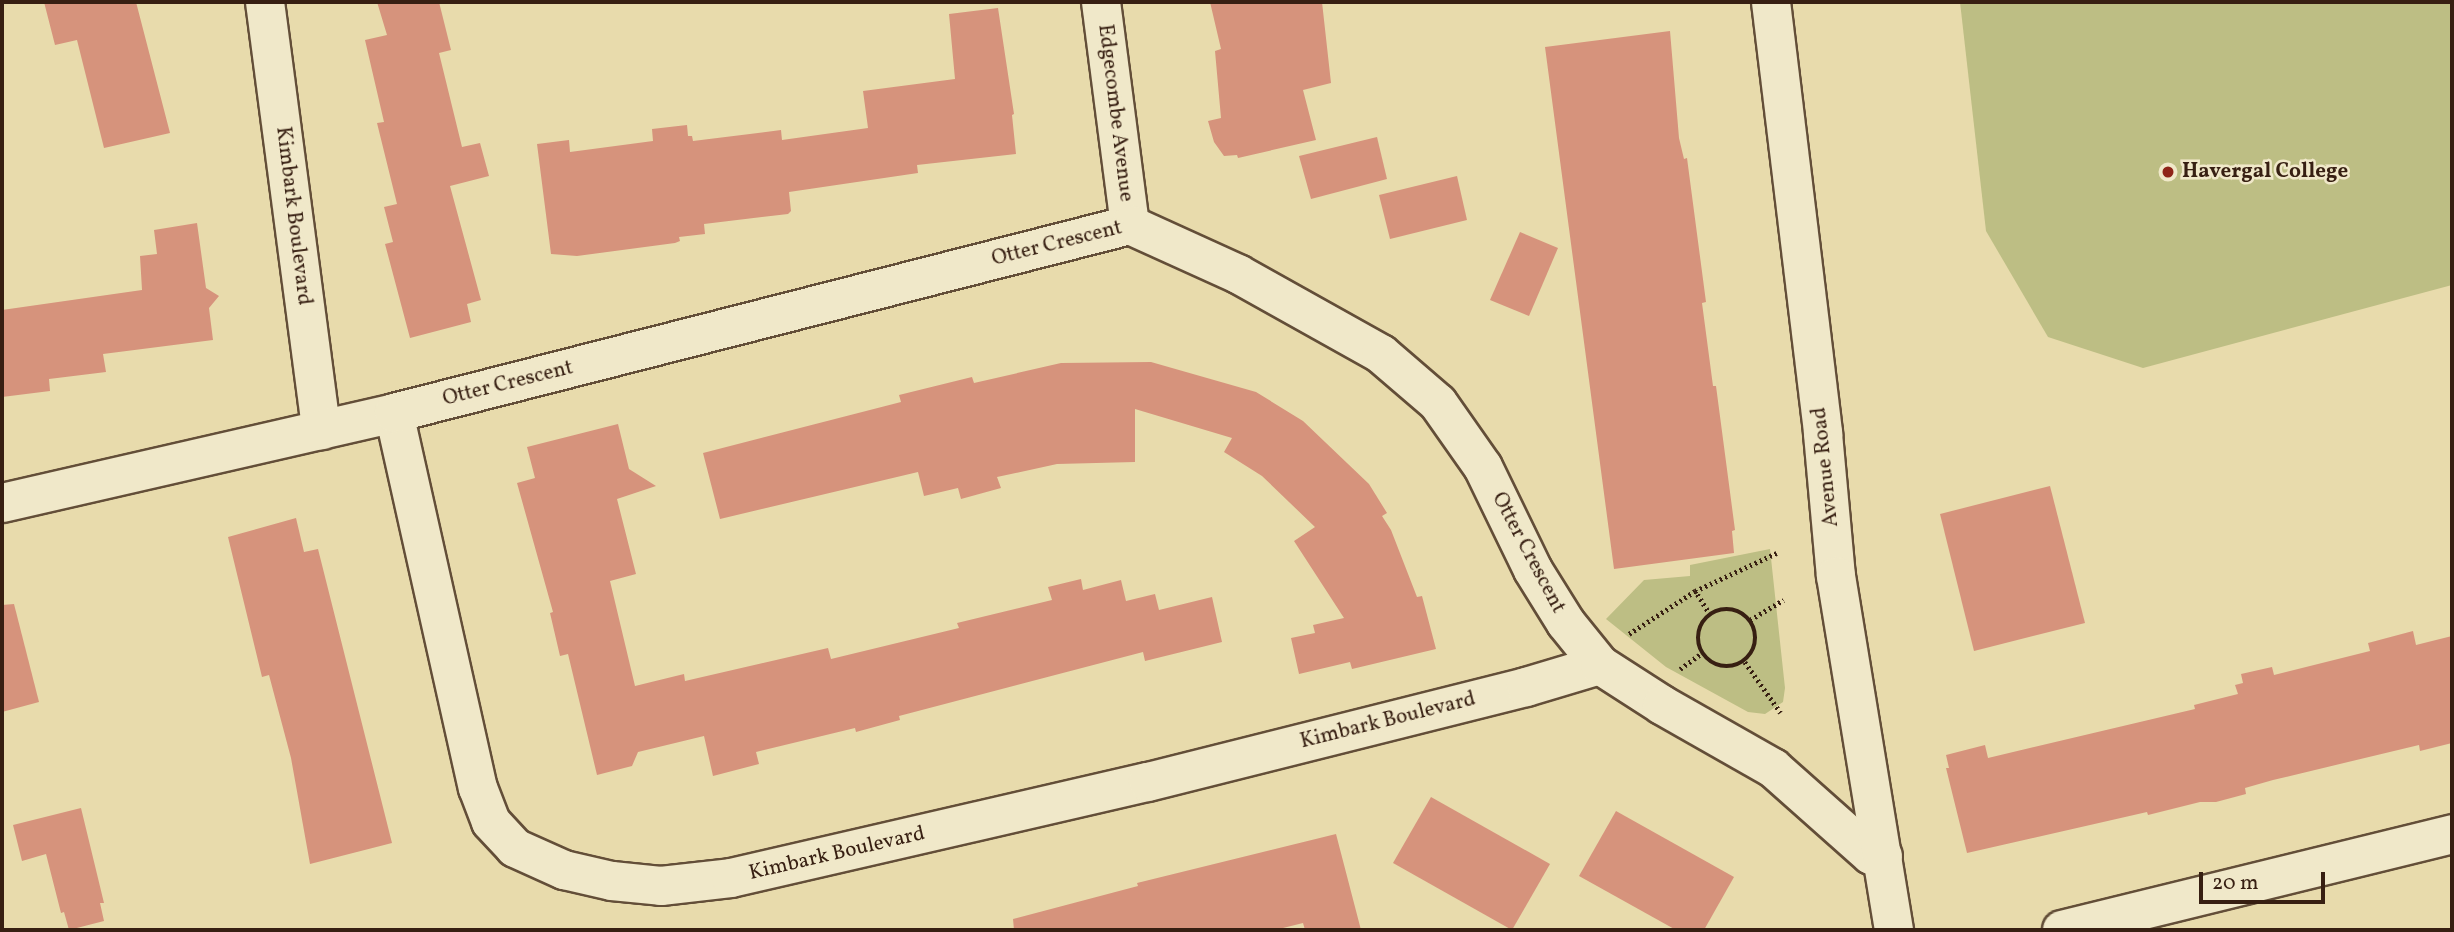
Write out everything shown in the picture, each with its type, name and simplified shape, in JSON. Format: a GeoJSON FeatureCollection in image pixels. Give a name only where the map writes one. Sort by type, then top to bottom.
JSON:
{"type":"FeatureCollection","features":[{"type":"Feature","properties":{"kind":"street","name":"Kimbark Boulevard"},"geometry":{"type":"LineString","coordinates":[[265,2],[321,430]]}},
{"type":"Feature","properties":{"kind":"street","name":"Edgecombe Avenue"},"geometry":{"type":"LineString","coordinates":[[1101,2],[1130,225]]}},
{"type":"Feature","properties":{"kind":"street","name":"Avenue Road"},"geometry":{"type":"LineString","coordinates":[[1771,2],[1823,434],[1836,576],[1894,930]]}},
{"type":"Feature","properties":{"kind":"street","name":"Otter Crescent"},"geometry":{"type":"LineString","coordinates":[[2,503],[394,414],[1130,225],[1238,274],[1381,354],[1438,403],[1483,467],[1533,570],[1566,623],[1610,652],[1661,705],[1773,768],[1871,855],[1883,856]]}},
{"type":"Feature","properties":{"kind":"street","name":"Kimbark Boulevard"},"geometry":{"type":"LineString","coordinates":[[394,414],[478,788],[491,822],[515,848],[564,870],[612,881],[661,886],[731,878],[1148,782],[1526,687],[1610,652]]}},
{"type":"Feature","properties":{"kind":"street"},"geometry":{"type":"LineString","coordinates":[[2062,930],[2452,834]]}},
{"type":"Feature","properties":{"kind":"path"},"geometry":{"type":"LineString","coordinates":[[1610,652],[1695,591],[1777,553]]}},
{"type":"Feature","properties":{"kind":"path"},"geometry":{"type":"LineString","coordinates":[[1695,591],[1710,615]]}},
{"type":"Feature","properties":{"kind":"path"},"geometry":{"type":"LineString","coordinates":[[1750,620],[1783,600]]}},
{"type":"Feature","properties":{"kind":"path"},"geometry":{"type":"LineString","coordinates":[[1729,609],[1750,620],[1756,635],[1755,646],[1745,662],[1727,668],[1718,666],[1702,653],[1697,638],[1704,621],[1710,615],[1729,609]]}},
{"type":"Feature","properties":{"kind":"path"},"geometry":{"type":"LineString","coordinates":[[1672,674],[1702,653]]}},
{"type":"Feature","properties":{"kind":"path"},"geometry":{"type":"LineString","coordinates":[[1745,662],[1782,713]]}},
{"type":"Feature","properties":{"kind":"green space","name":"Havergal College"},"geometry":{"type":"Polygon","coordinates":[[[1960,2],[2452,2],[2452,285],[2143,368],[2048,337],[1986,231],[1960,2]]]}},
{"type":"Feature","properties":{"kind":"green space"},"geometry":{"type":"Polygon","coordinates":[[[1770,549],[1785,688],[1783,702],[1765,714],[1748,712],[1666,667],[1606,619],[1644,580],[1690,576],[1690,565],[1770,549]]]}},
{"type":"Feature","properties":{"kind":"building"},"geometry":{"type":"Polygon","coordinates":[[[44,2],[136,2],[170,133],[104,148],[77,40],[55,45],[44,2]]]}},
{"type":"Feature","properties":{"kind":"building"},"geometry":{"type":"Polygon","coordinates":[[[377,2],[439,2],[451,50],[439,53],[462,147],[480,143],[489,176],[450,186],[481,300],[467,304],[471,322],[410,338],[385,244],[393,242],[384,207],[397,204],[377,123],[384,122],[365,40],[387,35],[377,2]]]}},
{"type":"Feature","properties":{"kind":"building"},"geometry":{"type":"Polygon","coordinates":[[[1210,2],[1322,2],[1331,83],[1303,90],[1316,140],[1238,158],[1237,155],[1224,156],[1214,142],[1208,121],[1221,118],[1215,51],[1221,49],[1210,2]]]}},
{"type":"Feature","properties":{"kind":"building"},"geometry":{"type":"Polygon","coordinates":[[[998,8],[1014,114],[1016,154],[917,165],[918,173],[789,192],[791,211],[788,214],[704,224],[705,234],[679,237],[680,241],[675,243],[577,256],[551,254],[537,144],[569,140],[570,152],[653,141],[652,129],[687,125],[688,136],[692,136],[693,141],[781,130],[782,140],[868,128],[863,91],[955,79],[949,14],[998,8]]]}},
{"type":"Feature","properties":{"kind":"building"},"geometry":{"type":"Polygon","coordinates":[[[1670,31],[1679,138],[1684,159],[1687,158],[1706,302],[1702,303],[1735,530],[1732,531],[1734,553],[1614,569],[1545,47],[1670,31]]]}},
{"type":"Feature","properties":{"kind":"building"},"geometry":{"type":"Polygon","coordinates":[[[1377,137],[1387,179],[1311,199],[1299,156],[1377,137]]]}},
{"type":"Feature","properties":{"kind":"building"},"geometry":{"type":"Polygon","coordinates":[[[1457,176],[1467,220],[1390,239],[1379,195],[1457,176]]]}},
{"type":"Feature","properties":{"kind":"building"},"geometry":{"type":"Polygon","coordinates":[[[197,223],[206,288],[219,296],[209,308],[213,340],[103,354],[106,372],[49,379],[50,391],[2,397],[2,310],[142,290],[140,256],[157,254],[154,230],[197,223]]]}},
{"type":"Feature","properties":{"kind":"building"},"geometry":{"type":"Polygon","coordinates":[[[1520,232],[1558,248],[1529,316],[1490,300],[1520,232]]]}},
{"type":"Feature","properties":{"kind":"building"},"geometry":{"type":"Polygon","coordinates":[[[1151,362],[1256,392],[1303,421],[1369,484],[1387,513],[1382,516],[1391,530],[1417,597],[1422,596],[1436,649],[1352,669],[1350,662],[1299,674],[1291,638],[1315,633],[1313,625],[1344,618],[1294,541],[1315,527],[1262,476],[1224,452],[1232,438],[1135,409],[1135,462],[1057,464],[997,477],[1001,488],[961,499],[958,488],[924,496],[918,472],[720,519],[703,453],[901,402],[899,395],[972,377],[974,383],[1061,363],[1151,362]]]}},
{"type":"Feature","properties":{"kind":"building"},"geometry":{"type":"Polygon","coordinates":[[[618,424],[629,469],[656,486],[617,499],[636,574],[610,581],[635,686],[684,674],[685,681],[828,648],[831,659],[959,628],[957,623],[1052,600],[1048,587],[1081,579],[1083,590],[1121,580],[1126,601],[1155,594],[1159,610],[1212,597],[1222,642],[1145,661],[1143,652],[899,716],[900,720],[856,732],[855,728],[756,752],[759,764],[713,776],[704,736],[638,752],[632,766],[597,775],[568,654],[560,656],[550,613],[553,612],[517,483],[535,478],[527,447],[618,424]]]}},
{"type":"Feature","properties":{"kind":"building"},"geometry":{"type":"Polygon","coordinates":[[[2050,486],[2085,623],[1974,651],[1940,514],[2050,486]]]}},
{"type":"Feature","properties":{"kind":"building"},"geometry":{"type":"Polygon","coordinates":[[[296,518],[304,552],[318,549],[392,843],[310,864],[291,758],[269,675],[262,677],[228,537],[296,518]]]}},
{"type":"Feature","properties":{"kind":"building"},"geometry":{"type":"Polygon","coordinates":[[[14,604],[39,702],[2,712],[2,605],[14,604]]]}},
{"type":"Feature","properties":{"kind":"building"},"geometry":{"type":"Polygon","coordinates":[[[2413,631],[2416,645],[2452,636],[2452,743],[2420,751],[2419,745],[2273,780],[2245,788],[2246,794],[2216,802],[2200,802],[2148,815],[2147,812],[1967,853],[1946,768],[1949,768],[1946,755],[1985,745],[1988,758],[2195,709],[2194,705],[2238,694],[2235,685],[2243,683],[2241,674],[2272,667],[2274,675],[2370,651],[2368,643],[2413,631]]]}},
{"type":"Feature","properties":{"kind":"building"},"geometry":{"type":"Polygon","coordinates":[[[1431,797],[1550,864],[1512,930],[1393,863],[1431,797]]]}},
{"type":"Feature","properties":{"kind":"building"},"geometry":{"type":"Polygon","coordinates":[[[81,808],[104,903],[100,903],[104,921],[69,930],[64,912],[61,913],[46,854],[22,861],[13,825],[81,808]]]}},
{"type":"Feature","properties":{"kind":"building"},"geometry":{"type":"Polygon","coordinates":[[[1616,811],[1734,877],[1704,930],[1676,930],[1579,876],[1616,811]]]}},
{"type":"Feature","properties":{"kind":"building"},"geometry":{"type":"Polygon","coordinates":[[[1336,834],[1361,930],[1305,930],[1303,923],[1275,930],[1014,930],[1013,919],[1138,886],[1137,883],[1336,834]]]}},
{"type":"Feature","properties":{"kind":"place","name":"Havergal College"},"geometry":{"type":"Point","coordinates":[2168,172]}}]}
